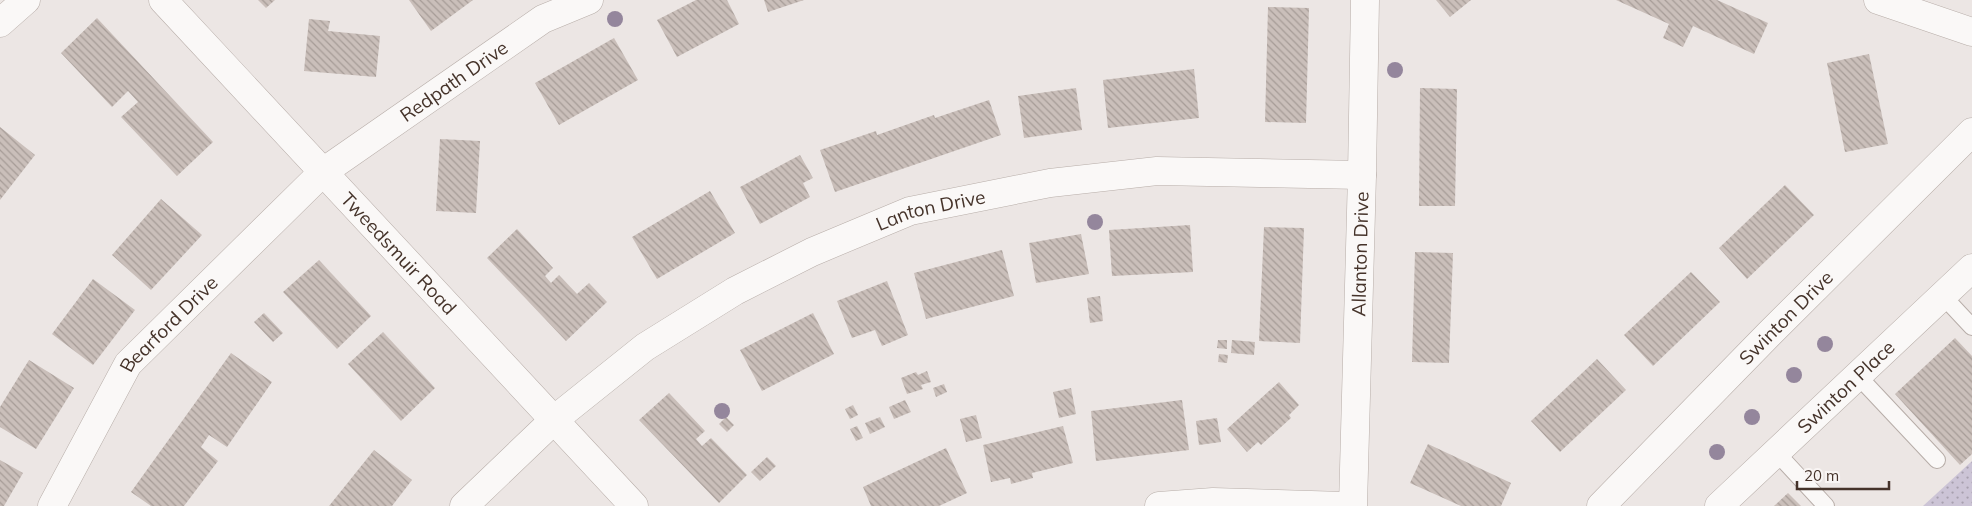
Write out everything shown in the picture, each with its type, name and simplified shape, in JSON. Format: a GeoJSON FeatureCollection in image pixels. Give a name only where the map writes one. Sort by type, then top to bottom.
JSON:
{"type":"FeatureCollection","features":[{"type":"Feature","properties":{"kind":"street"},"geometry":{"type":"LineString","coordinates":[[0,23],[26,0]]}},
{"type":"Feature","properties":{"kind":"street","name":"Tweedsmuir Road"},"geometry":{"type":"LineString","coordinates":[[163,0],[634,506]]}},
{"type":"Feature","properties":{"kind":"street","name":"Redpath Drive"},"geometry":{"type":"LineString","coordinates":[[323,172],[543,19],[589,0]]}},
{"type":"Feature","properties":{"kind":"street","name":"Allanton Drive"},"geometry":{"type":"LineString","coordinates":[[1353,506],[1365,0]]}},
{"type":"Feature","properties":{"kind":"street"},"geometry":{"type":"LineString","coordinates":[[1878,0],[1972,32]]}},
{"type":"Feature","properties":{"kind":"street","name":"Swinton Drive"},"geometry":{"type":"LineString","coordinates":[[1601,506],[1769,334],[1972,132]]}},
{"type":"Feature","properties":{"kind":"street","name":"Lanton Drive"},"geometry":{"type":"LineString","coordinates":[[464,506],[554,419],[645,348],[735,291],[812,252],[910,211],[1050,183],[1157,171],[1362,175]]}},
{"type":"Feature","properties":{"kind":"street","name":"Bearford Drive"},"geometry":{"type":"LineString","coordinates":[[52,506],[128,364],[323,172]]}},
{"type":"Feature","properties":{"kind":"street","name":"Swinton Place"},"geometry":{"type":"LineString","coordinates":[[1719,506],[1972,268]]}},
{"type":"Feature","properties":{"kind":"street"},"geometry":{"type":"LineString","coordinates":[[1159,506],[1213,502],[1344,506]]}},
{"type":"Feature","properties":{"kind":"lane"},"geometry":{"type":"LineString","coordinates":[[1943,296],[1972,327]]}},
{"type":"Feature","properties":{"kind":"lane"},"geometry":{"type":"LineString","coordinates":[[1858,376],[1937,460]]}},
{"type":"Feature","properties":{"kind":"lane"},"geometry":{"type":"LineString","coordinates":[[1776,452],[1826,506]]}},
{"type":"Feature","properties":{"kind":"shaded area"},"geometry":{"type":"Polygon","coordinates":[[[1972,461],[1972,506],[1923,506],[1972,461]]]}},
{"type":"Feature","properties":{"kind":"building"},"geometry":{"type":"Polygon","coordinates":[[[258,0],[275,0],[266,8],[258,0]]]}},
{"type":"Feature","properties":{"kind":"building"},"geometry":{"type":"Polygon","coordinates":[[[409,0],[473,0],[431,31],[409,0]]]}},
{"type":"Feature","properties":{"kind":"building"},"geometry":{"type":"Polygon","coordinates":[[[696,0],[727,0],[739,24],[677,57],[657,20],[696,0]]]}},
{"type":"Feature","properties":{"kind":"building"},"geometry":{"type":"Polygon","coordinates":[[[764,0],[804,0],[768,12],[764,0]]]}},
{"type":"Feature","properties":{"kind":"building"},"geometry":{"type":"Polygon","coordinates":[[[1436,0],[1471,0],[1450,17],[1436,0]]]}},
{"type":"Feature","properties":{"kind":"building"},"geometry":{"type":"Polygon","coordinates":[[[1616,0],[1717,0],[1768,23],[1754,54],[1693,26],[1683,47],[1663,38],[1669,24],[1616,0]]]}},
{"type":"Feature","properties":{"kind":"building"},"geometry":{"type":"Polygon","coordinates":[[[1268,7],[1309,8],[1306,123],[1265,122],[1268,7]]]}},
{"type":"Feature","properties":{"kind":"building"},"geometry":{"type":"Polygon","coordinates":[[[97,18],[213,142],[177,176],[121,117],[138,102],[128,91],[112,107],[61,53],[97,18]]]}},
{"type":"Feature","properties":{"kind":"building"},"geometry":{"type":"Polygon","coordinates":[[[309,19],[330,21],[328,31],[380,36],[376,77],[304,71],[309,19]]]}},
{"type":"Feature","properties":{"kind":"building"},"geometry":{"type":"Polygon","coordinates":[[[614,38],[638,80],[559,125],[535,83],[614,38]]]}},
{"type":"Feature","properties":{"kind":"building"},"geometry":{"type":"Polygon","coordinates":[[[1869,54],[1888,144],[1845,152],[1827,63],[1869,54]]]}},
{"type":"Feature","properties":{"kind":"building"},"geometry":{"type":"Polygon","coordinates":[[[1194,69],[1199,118],[1108,128],[1103,80],[1194,69]]]}},
{"type":"Feature","properties":{"kind":"building"},"geometry":{"type":"Polygon","coordinates":[[[1076,88],[1082,130],[1024,138],[1018,96],[1076,88]]]}},
{"type":"Feature","properties":{"kind":"building"},"geometry":{"type":"Polygon","coordinates":[[[1420,88],[1457,89],[1455,206],[1419,206],[1420,88]]]}},
{"type":"Feature","properties":{"kind":"building"},"geometry":{"type":"Polygon","coordinates":[[[989,100],[1001,135],[835,192],[820,150],[876,131],[877,135],[934,115],[935,118],[989,100]]]}},
{"type":"Feature","properties":{"kind":"building"},"geometry":{"type":"Polygon","coordinates":[[[0,127],[35,155],[0,200],[0,127]]]}},
{"type":"Feature","properties":{"kind":"building"},"geometry":{"type":"Polygon","coordinates":[[[440,139],[480,141],[476,213],[436,211],[440,139]]]}},
{"type":"Feature","properties":{"kind":"building"},"geometry":{"type":"Polygon","coordinates":[[[800,155],[813,178],[803,183],[810,197],[760,224],[740,187],[800,155]]]}},
{"type":"Feature","properties":{"kind":"building"},"geometry":{"type":"Polygon","coordinates":[[[1785,185],[1814,215],[1747,279],[1719,248],[1785,185]]]}},
{"type":"Feature","properties":{"kind":"building"},"geometry":{"type":"Polygon","coordinates":[[[710,191],[735,233],[657,279],[632,237],[710,191]]]}},
{"type":"Feature","properties":{"kind":"building"},"geometry":{"type":"Polygon","coordinates":[[[161,199],[202,235],[151,290],[112,255],[161,199]]]}},
{"type":"Feature","properties":{"kind":"building"},"geometry":{"type":"Polygon","coordinates":[[[1190,225],[1193,272],[1112,276],[1109,230],[1190,225]]]}},
{"type":"Feature","properties":{"kind":"building"},"geometry":{"type":"Polygon","coordinates":[[[1264,227],[1304,228],[1300,343],[1259,341],[1264,227]]]}},
{"type":"Feature","properties":{"kind":"building"},"geometry":{"type":"Polygon","coordinates":[[[517,229],[553,268],[545,276],[551,283],[559,275],[577,294],[589,283],[607,302],[566,341],[487,258],[517,229]]]}},
{"type":"Feature","properties":{"kind":"building"},"geometry":{"type":"Polygon","coordinates":[[[1081,234],[1089,274],[1036,283],[1029,243],[1081,234]]]}},
{"type":"Feature","properties":{"kind":"building"},"geometry":{"type":"Polygon","coordinates":[[[1002,250],[1014,296],[926,319],[914,273],[1002,250]]]}},
{"type":"Feature","properties":{"kind":"building"},"geometry":{"type":"Polygon","coordinates":[[[1415,252],[1453,253],[1449,363],[1412,362],[1415,252]]]}},
{"type":"Feature","properties":{"kind":"building"},"geometry":{"type":"Polygon","coordinates":[[[319,260],[371,316],[337,349],[283,292],[319,260]]]}},
{"type":"Feature","properties":{"kind":"building"},"geometry":{"type":"Polygon","coordinates":[[[1691,272],[1720,302],[1653,366],[1624,335],[1691,272]]]}},
{"type":"Feature","properties":{"kind":"building"},"geometry":{"type":"Polygon","coordinates":[[[93,279],[135,310],[93,365],[52,334],[93,279]]]}},
{"type":"Feature","properties":{"kind":"building"},"geometry":{"type":"Polygon","coordinates":[[[887,281],[908,335],[882,346],[875,330],[852,338],[837,301],[887,281]]]}},
{"type":"Feature","properties":{"kind":"building"},"geometry":{"type":"Polygon","coordinates":[[[1100,296],[1103,321],[1090,323],[1087,298],[1100,296]]]}},
{"type":"Feature","properties":{"kind":"building"},"geometry":{"type":"Polygon","coordinates":[[[264,313],[283,333],[273,342],[254,322],[264,313]]]}},
{"type":"Feature","properties":{"kind":"building"},"geometry":{"type":"Polygon","coordinates":[[[813,313],[834,354],[762,391],[740,350],[813,313]]]}},
{"type":"Feature","properties":{"kind":"building"},"geometry":{"type":"Polygon","coordinates":[[[383,332],[435,388],[401,421],[348,364],[383,332]]]}},
{"type":"Feature","properties":{"kind":"building"},"geometry":{"type":"Polygon","coordinates":[[[1955,338],[1972,356],[1972,454],[1960,465],[1895,394],[1955,338]]]}},
{"type":"Feature","properties":{"kind":"building"},"geometry":{"type":"Polygon","coordinates":[[[1218,340],[1227,340],[1227,349],[1217,348],[1218,340]]]}},
{"type":"Feature","properties":{"kind":"building"},"geometry":{"type":"Polygon","coordinates":[[[1232,340],[1255,342],[1254,355],[1231,353],[1232,340]]]}},
{"type":"Feature","properties":{"kind":"building"},"geometry":{"type":"Polygon","coordinates":[[[231,353],[272,382],[227,447],[209,435],[201,447],[218,461],[184,506],[151,506],[131,492],[231,353]]]}},
{"type":"Feature","properties":{"kind":"building"},"geometry":{"type":"Polygon","coordinates":[[[1219,354],[1228,355],[1227,363],[1218,362],[1219,354]]]}},
{"type":"Feature","properties":{"kind":"building"},"geometry":{"type":"Polygon","coordinates":[[[1597,359],[1626,390],[1560,452],[1531,421],[1597,359]]]}},
{"type":"Feature","properties":{"kind":"building"},"geometry":{"type":"Polygon","coordinates":[[[29,360],[74,388],[36,449],[0,427],[0,407],[29,360]]]}},
{"type":"Feature","properties":{"kind":"building"},"geometry":{"type":"Polygon","coordinates":[[[927,371],[931,382],[921,385],[923,389],[907,394],[901,378],[916,372],[918,375],[927,371]]]}},
{"type":"Feature","properties":{"kind":"building"},"geometry":{"type":"Polygon","coordinates":[[[1279,382],[1299,405],[1289,415],[1291,418],[1261,445],[1258,442],[1247,452],[1227,429],[1279,382]]]}},
{"type":"Feature","properties":{"kind":"building"},"geometry":{"type":"Polygon","coordinates":[[[944,384],[947,392],[936,397],[933,388],[944,384]]]}},
{"type":"Feature","properties":{"kind":"building"},"geometry":{"type":"Polygon","coordinates":[[[1071,388],[1076,414],[1059,418],[1053,392],[1071,388]]]}},
{"type":"Feature","properties":{"kind":"building"},"geometry":{"type":"Polygon","coordinates":[[[669,393],[705,431],[696,439],[702,446],[711,438],[747,475],[719,503],[639,420],[669,393]]]}},
{"type":"Feature","properties":{"kind":"building"},"geometry":{"type":"Polygon","coordinates":[[[905,400],[911,412],[894,419],[889,407],[905,400]]]}},
{"type":"Feature","properties":{"kind":"building"},"geometry":{"type":"Polygon","coordinates":[[[1182,400],[1189,450],[1096,461],[1091,411],[1182,400]]]}},
{"type":"Feature","properties":{"kind":"building"},"geometry":{"type":"Polygon","coordinates":[[[853,405],[858,415],[850,419],[845,409],[853,405]]]}},
{"type":"Feature","properties":{"kind":"building"},"geometry":{"type":"Polygon","coordinates":[[[976,415],[982,438],[966,442],[960,419],[976,415]]]}},
{"type":"Feature","properties":{"kind":"building"},"geometry":{"type":"Polygon","coordinates":[[[726,417],[734,425],[727,432],[719,424],[726,417]]]}},
{"type":"Feature","properties":{"kind":"building"},"geometry":{"type":"Polygon","coordinates":[[[880,417],[885,427],[870,434],[865,423],[880,417]]]}},
{"type":"Feature","properties":{"kind":"building"},"geometry":{"type":"Polygon","coordinates":[[[1217,418],[1221,442],[1199,445],[1196,421],[1217,418]]]}},
{"type":"Feature","properties":{"kind":"building"},"geometry":{"type":"Polygon","coordinates":[[[857,426],[863,438],[856,441],[850,429],[857,426]]]}},
{"type":"Feature","properties":{"kind":"building"},"geometry":{"type":"Polygon","coordinates":[[[1063,426],[1073,463],[1032,473],[1033,478],[1011,484],[1010,478],[991,482],[983,445],[1063,426]]]}},
{"type":"Feature","properties":{"kind":"building"},"geometry":{"type":"Polygon","coordinates":[[[1428,444],[1511,483],[1501,506],[1461,506],[1410,483],[1428,444]]]}},
{"type":"Feature","properties":{"kind":"building"},"geometry":{"type":"Polygon","coordinates":[[[946,448],[967,493],[939,506],[871,506],[863,487],[946,448]]]}},
{"type":"Feature","properties":{"kind":"building"},"geometry":{"type":"Polygon","coordinates":[[[374,450],[412,480],[392,506],[329,506],[374,450]]]}},
{"type":"Feature","properties":{"kind":"building"},"geometry":{"type":"Polygon","coordinates":[[[767,457],[776,466],[760,481],[751,472],[767,457]]]}},
{"type":"Feature","properties":{"kind":"building"},"geometry":{"type":"Polygon","coordinates":[[[0,460],[23,473],[4,506],[0,506],[0,460]]]}},
{"type":"Feature","properties":{"kind":"building"},"geometry":{"type":"Polygon","coordinates":[[[1788,493],[1801,506],[1774,506],[1788,493]]]}}]}
